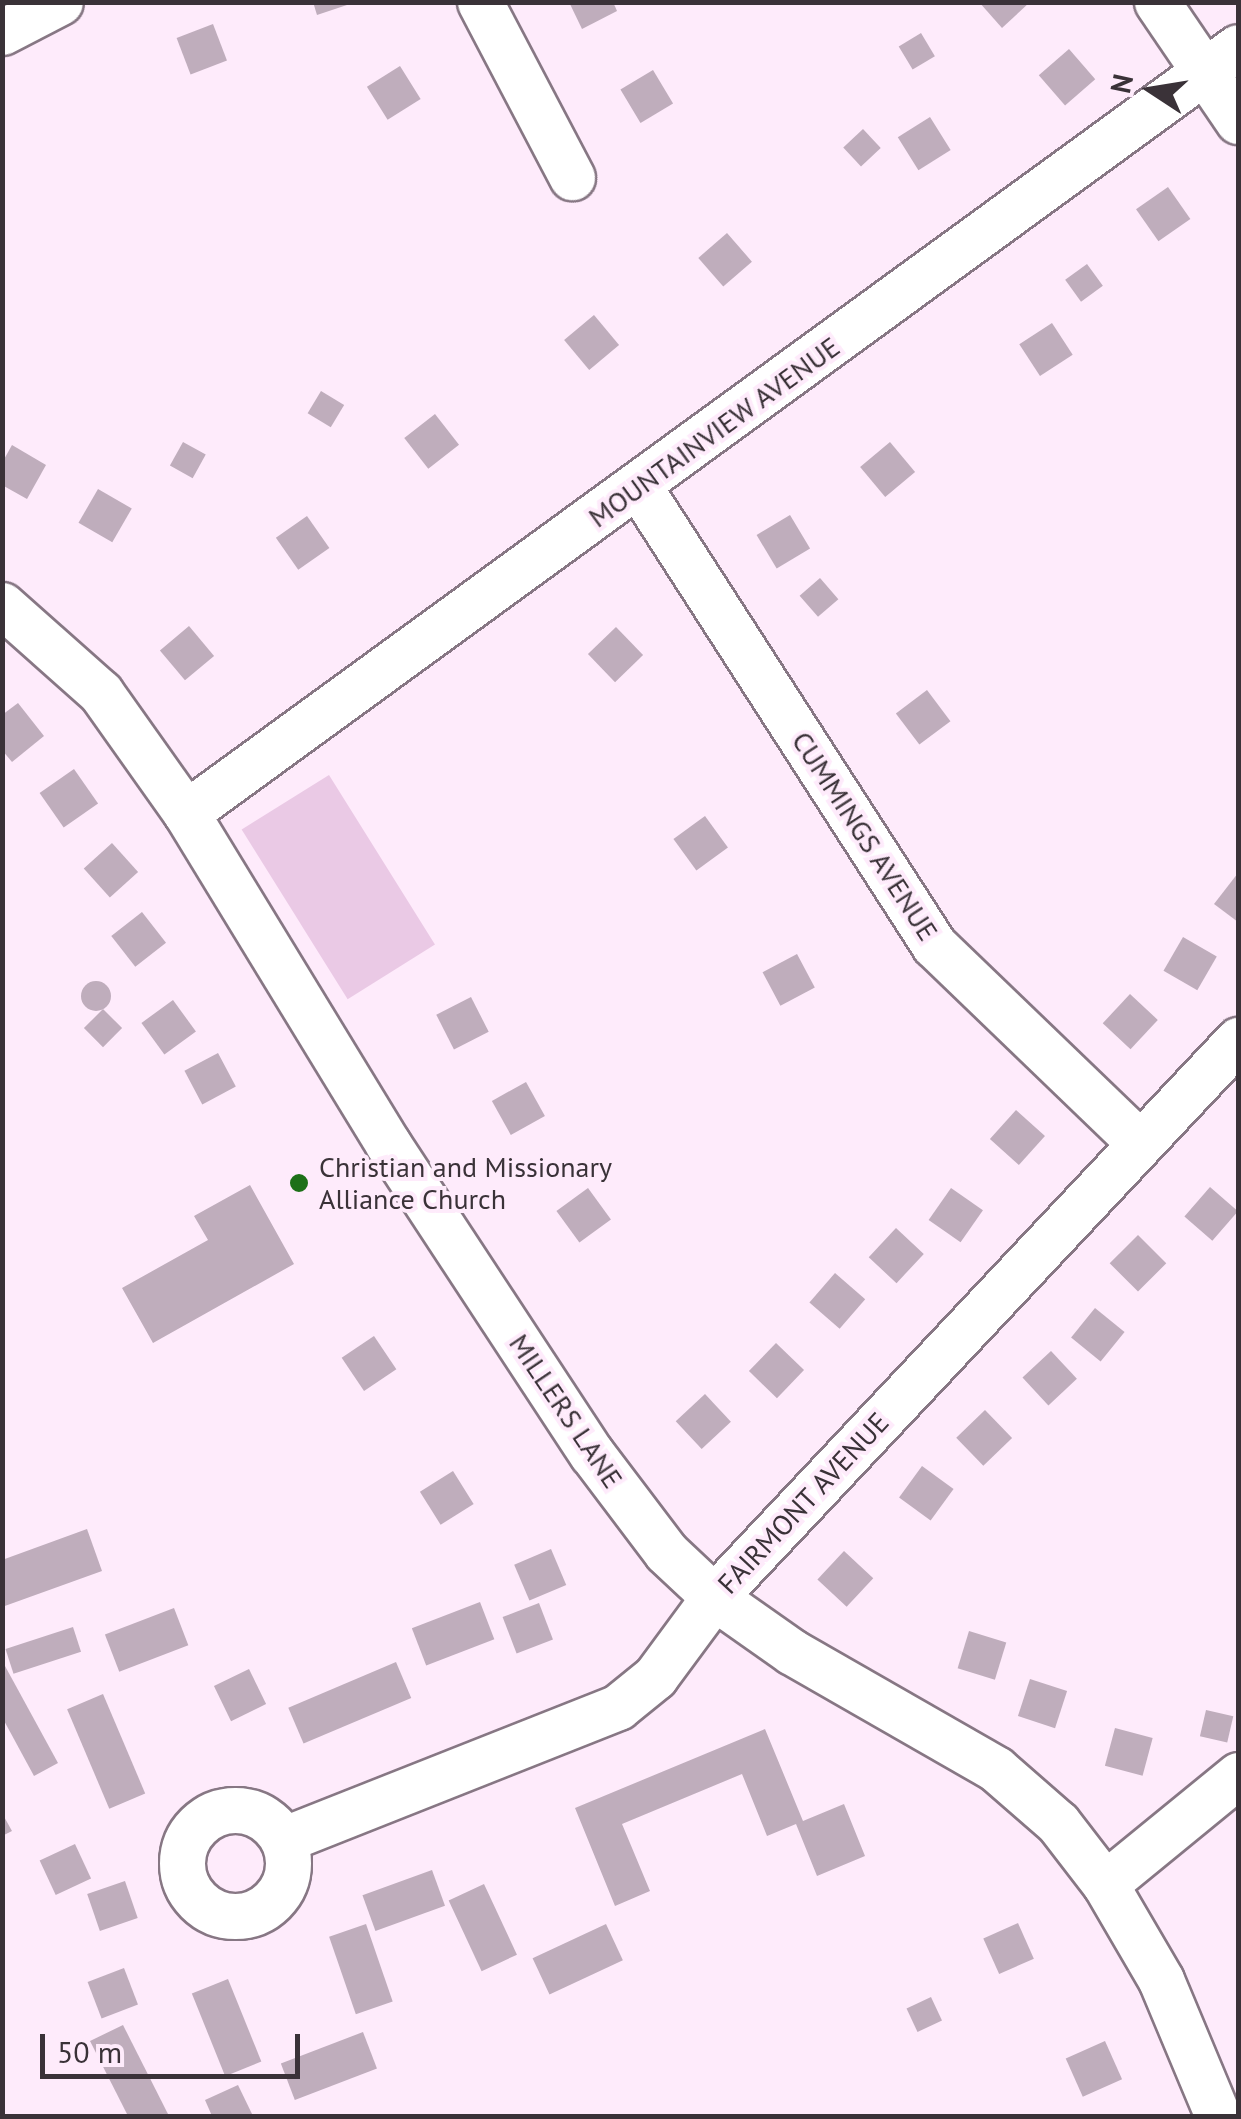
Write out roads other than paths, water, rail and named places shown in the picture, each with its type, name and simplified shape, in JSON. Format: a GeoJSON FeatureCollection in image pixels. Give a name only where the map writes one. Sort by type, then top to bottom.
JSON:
{"type":"FeatureCollection","features":[{"type":"Feature","properties":{"kind":"street"},"geometry":{"type":"LineString","coordinates":[[2,32],[60,2]]}},
{"type":"Feature","properties":{"kind":"street"},"geometry":{"type":"LineString","coordinates":[[480,2],[572,177]]}},
{"type":"Feature","properties":{"kind":"street"},"geometry":{"type":"LineString","coordinates":[[1157,2],[1222,60],[1238,120]]}},
{"type":"Feature","properties":{"kind":"street","name":"MOUNTAINVIEW AVENUE"},"geometry":{"type":"LineString","coordinates":[[186,813],[640,488],[1222,60]]}},
{"type":"Feature","properties":{"kind":"street","name":"CUMMINGS AVENUE"},"geometry":{"type":"LineString","coordinates":[[640,488],[934,945],[1140,1143]]}},
{"type":"Feature","properties":{"kind":"street","name":"MILLERS LANE"},"geometry":{"type":"LineString","coordinates":[[2,605],[102,693],[186,813],[388,1144],[592,1454],[666,1552],[714,1597],[792,1652],[996,1770],[1058,1823],[1105,1884],[1162,1980],[1218,2116]]}},
{"type":"Feature","properties":{"kind":"street","name":"FAIRMONT AVENUE"},"geometry":{"type":"LineString","coordinates":[[285,1839],[618,1707],[655,1677],[714,1597],[1238,1040]]}},
{"type":"Feature","properties":{"kind":"street"},"geometry":{"type":"LineString","coordinates":[[1105,1884],[1238,1775]]}},
{"type":"Feature","properties":{"kind":"place","name":"Christian and Missionary Alliance Church"},"geometry":{"type":"Point","coordinates":[299,1183]}}]}
